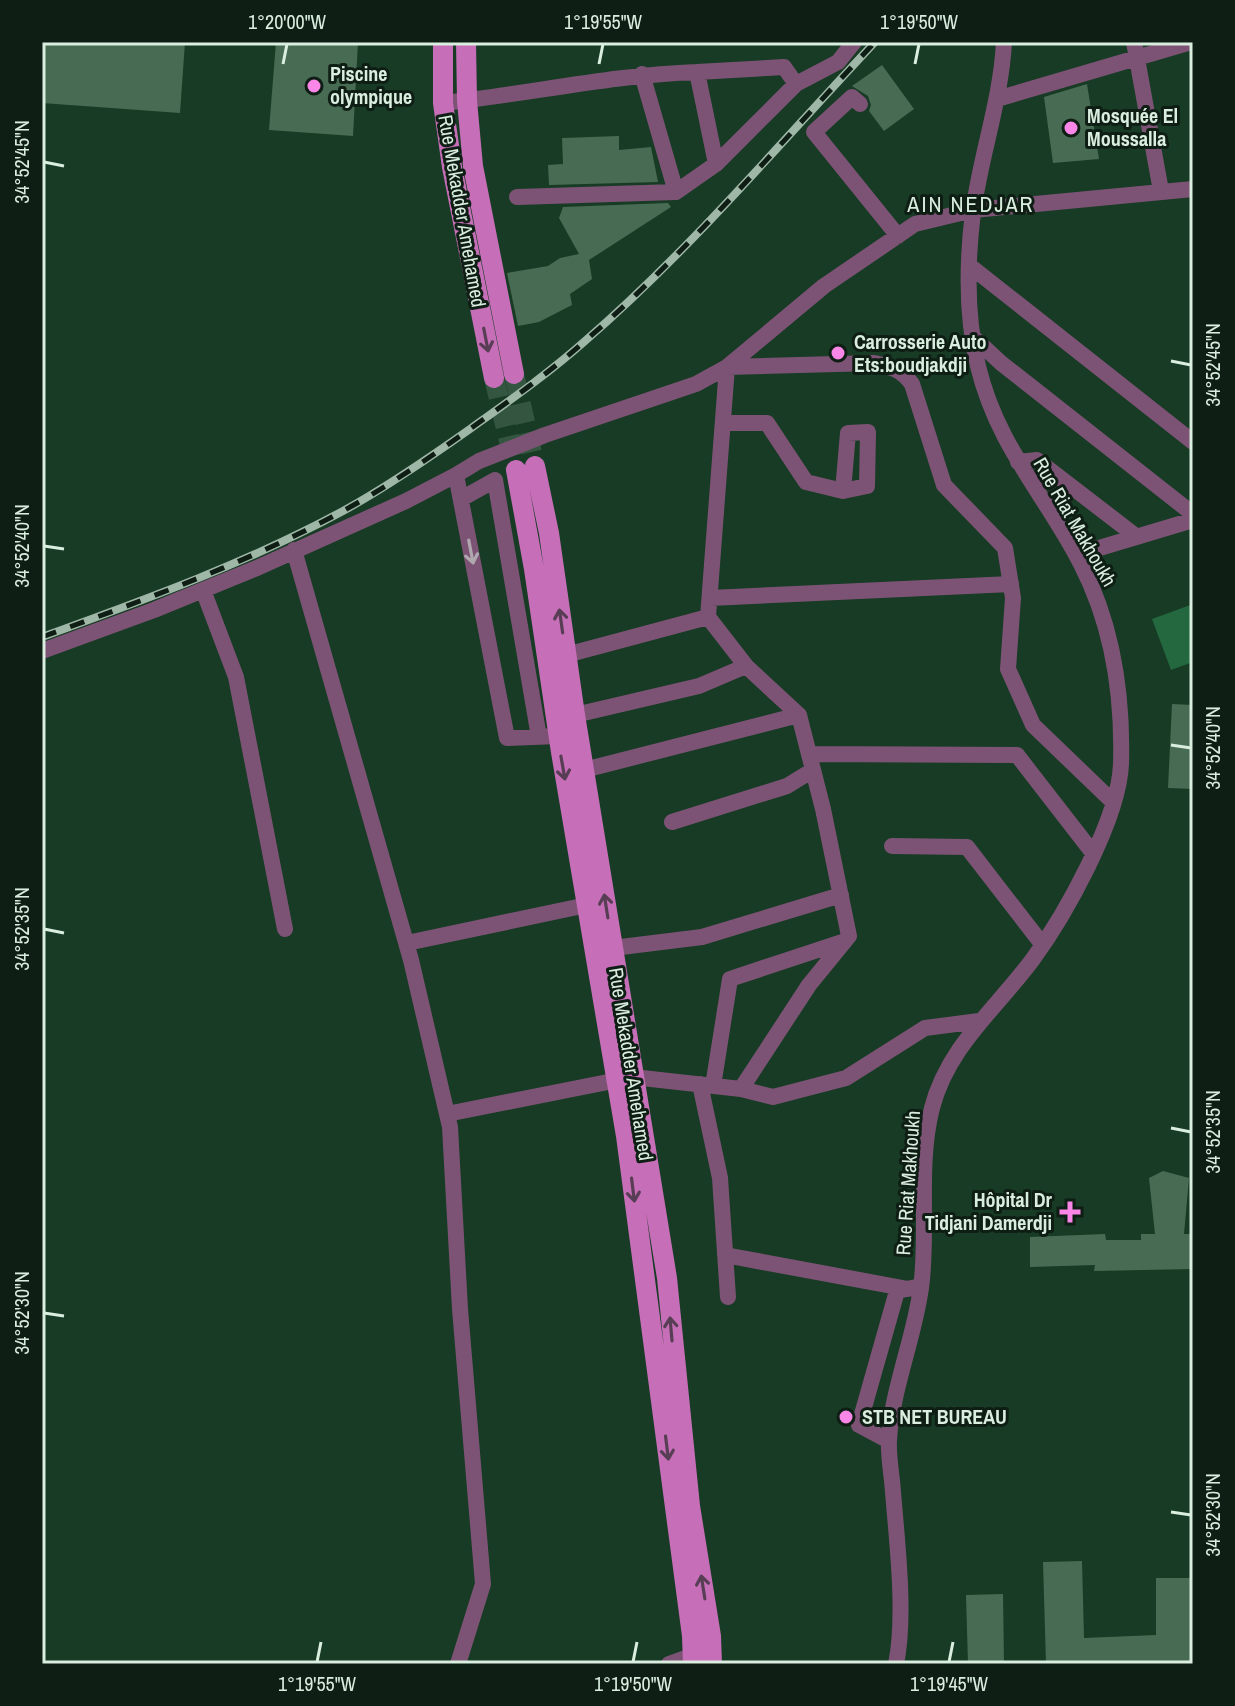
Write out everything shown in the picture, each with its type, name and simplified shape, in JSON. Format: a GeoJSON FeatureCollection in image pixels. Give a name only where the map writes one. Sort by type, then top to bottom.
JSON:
{"type":"FeatureCollection","features":[{"type":"Feature","properties":{"kind":"main road","name":"Rue Mekadder Amehamed"},"geometry":{"type":"LineString","coordinates":[[443,42],[443,103],[452,167],[504,376],[473,166],[466,42]]}},
{"type":"Feature","properties":{"kind":"main road","name":"Rue Mekadder Amehamed"},"geometry":{"type":"LineString","coordinates":[[624,1078],[613,948],[549,533],[525,468],[549,736],[667,1278],[690,1506],[711,1636],[700,1661]]}},
{"type":"Feature","properties":{"kind":"street"},"geometry":{"type":"LineString","coordinates":[[517,197],[676,192],[716,164],[796,84],[838,62],[854,42]]}},
{"type":"Feature","properties":{"kind":"street","name":"Rue Riat Makhoukh"},"geometry":{"type":"LineString","coordinates":[[896,1664],[900,1611],[889,1441],[903,1372],[914,1288],[932,1107],[950,1064],[979,1021],[1033,960],[1073,894],[1104,831],[1121,771],[1121,723],[1116,672],[1103,611],[1076,555],[1018,462],[990,408],[972,336],[970,266],[973,210],[1002,73],[1004,42]]}},
{"type":"Feature","properties":{"kind":"street"},"geometry":{"type":"LineString","coordinates":[[997,99],[1136,50],[1191,42]]}},
{"type":"Feature","properties":{"kind":"street"},"geometry":{"type":"LineString","coordinates":[[1136,50],[1161,191]]}},
{"type":"Feature","properties":{"kind":"street"},"geometry":{"type":"LineString","coordinates":[[443,103],[642,74],[784,67],[796,84]]}},
{"type":"Feature","properties":{"kind":"street"},"geometry":{"type":"LineString","coordinates":[[697,72],[716,164]]}},
{"type":"Feature","properties":{"kind":"street"},"geometry":{"type":"LineString","coordinates":[[642,74],[676,192]]}},
{"type":"Feature","properties":{"kind":"street"},"geometry":{"type":"LineString","coordinates":[[860,104],[852,97],[814,132],[898,236]]}},
{"type":"Feature","properties":{"kind":"street"},"geometry":{"type":"LineString","coordinates":[[42,651],[203,590],[456,475],[479,461],[545,435],[696,384],[727,367],[824,286],[915,224],[973,210],[1193,189]]}},
{"type":"Feature","properties":{"kind":"street"},"geometry":{"type":"LineString","coordinates":[[970,266],[1193,442]]}},
{"type":"Feature","properties":{"kind":"street"},"geometry":{"type":"LineString","coordinates":[[972,336],[1001,363],[1193,514]]}},
{"type":"Feature","properties":{"kind":"street"},"geometry":{"type":"LineString","coordinates":[[727,367],[874,363],[896,367],[912,384],[944,485],[1005,548],[1013,598],[1008,669],[1033,725],[1112,801]]}},
{"type":"Feature","properties":{"kind":"street"},"geometry":{"type":"LineString","coordinates":[[727,367],[708,617],[746,666],[799,715],[849,936],[809,985],[741,1089]]}},
{"type":"Feature","properties":{"kind":"street"},"geometry":{"type":"LineString","coordinates":[[723,423],[767,423],[806,482],[843,491]]}},
{"type":"Feature","properties":{"kind":"street"},"geometry":{"type":"LineString","coordinates":[[1018,462],[1037,460],[1137,537]]}},
{"type":"Feature","properties":{"kind":"street"},"geometry":{"type":"LineString","coordinates":[[456,475],[507,738],[549,736],[495,480],[461,499]]}},
{"type":"Feature","properties":{"kind":"street"},"geometry":{"type":"LineString","coordinates":[[1076,555],[1193,520]]}},
{"type":"Feature","properties":{"kind":"street"},"geometry":{"type":"LineString","coordinates":[[294,550],[407,943],[447,1114],[483,1584],[458,1664]]}},
{"type":"Feature","properties":{"kind":"street"},"geometry":{"type":"LineString","coordinates":[[710,598],[1011,584]]}},
{"type":"Feature","properties":{"kind":"street"},"geometry":{"type":"LineString","coordinates":[[203,590],[236,677],[285,929]]}},
{"type":"Feature","properties":{"kind":"street"},"geometry":{"type":"LineString","coordinates":[[566,655],[708,617]]}},
{"type":"Feature","properties":{"kind":"street"},"geometry":{"type":"LineString","coordinates":[[575,715],[699,686],[746,666]]}},
{"type":"Feature","properties":{"kind":"street"},"geometry":{"type":"LineString","coordinates":[[584,770],[799,715]]}},
{"type":"Feature","properties":{"kind":"street"},"geometry":{"type":"LineString","coordinates":[[672,822],[787,786],[811,762],[1017,755],[1093,853]]}},
{"type":"Feature","properties":{"kind":"street"},"geometry":{"type":"LineString","coordinates":[[892,846],[967,847],[1042,944]]}},
{"type":"Feature","properties":{"kind":"street"},"geometry":{"type":"LineString","coordinates":[[613,948],[702,937],[841,895]]}},
{"type":"Feature","properties":{"kind":"street"},"geometry":{"type":"LineString","coordinates":[[407,943],[587,905]]}},
{"type":"Feature","properties":{"kind":"street"},"geometry":{"type":"LineString","coordinates":[[728,1297],[720,1178],[707,1085],[730,979],[845,941]]}},
{"type":"Feature","properties":{"kind":"street"},"geometry":{"type":"LineString","coordinates":[[447,1114],[624,1078],[741,1089],[773,1097],[846,1078],[925,1028],[979,1021]]}},
{"type":"Feature","properties":{"kind":"street"},"geometry":{"type":"LineString","coordinates":[[725,1255],[914,1288]]}},
{"type":"Feature","properties":{"kind":"street","name":"Rue Riat Makhoukh"},"geometry":{"type":"LineString","coordinates":[[889,1441],[859,1425],[897,1291],[914,1288]]}},
{"type":"Feature","properties":{"kind":"street"},"geometry":{"type":"LineString","coordinates":[[876,1366],[903,1372]]}},
{"type":"Feature","properties":{"kind":"street"},"geometry":{"type":"LineString","coordinates":[[669,1664],[700,1661]]}},
{"type":"Feature","properties":{"kind":"green space"},"geometry":{"type":"Polygon","coordinates":[[[1193,604],[1193,662],[1171,670],[1152,619],[1193,604]]]}},
{"type":"Feature","properties":{"kind":"building"},"geometry":{"type":"Polygon","coordinates":[[[42,42],[185,42],[180,113],[42,103],[42,42]]]}},
{"type":"Feature","properties":{"kind":"building","name":"Piscine olympique"},"geometry":{"type":"Polygon","coordinates":[[[276,42],[358,42],[353,136],[269,130],[276,42]]]}},
{"type":"Feature","properties":{"kind":"building"},"geometry":{"type":"Polygon","coordinates":[[[882,65],[914,109],[884,131],[869,111],[868,96],[852,86],[882,65]]]}},
{"type":"Feature","properties":{"kind":"building","name":"Mosquée El Moussalla"},"geometry":{"type":"Polygon","coordinates":[[[1087,84],[1099,159],[1053,163],[1044,97],[1087,84]]]}},
{"type":"Feature","properties":{"kind":"building"},"geometry":{"type":"Polygon","coordinates":[[[619,136],[619,150],[651,147],[658,182],[549,185],[548,165],[563,164],[562,138],[619,136]]]}},
{"type":"Feature","properties":{"kind":"building"},"geometry":{"type":"Polygon","coordinates":[[[668,203],[671,207],[589,260],[592,279],[570,294],[572,305],[539,322],[518,326],[507,273],[548,266],[560,258],[579,254],[559,218],[563,207],[668,203]]]}},
{"type":"Feature","properties":{"kind":"building"},"geometry":{"type":"Polygon","coordinates":[[[1172,704],[1193,705],[1193,789],[1168,788],[1172,704]]]}},
{"type":"Feature","properties":{"kind":"building"},"geometry":{"type":"Polygon","coordinates":[[[1163,1171],[1189,1178],[1184,1234],[1193,1234],[1193,1269],[1094,1271],[1095,1265],[1030,1267],[1030,1237],[1105,1234],[1106,1240],[1141,1240],[1141,1234],[1155,1234],[1149,1178],[1163,1171]]]}},
{"type":"Feature","properties":{"kind":"building"},"geometry":{"type":"Polygon","coordinates":[[[1082,1561],[1084,1638],[1156,1635],[1156,1578],[1193,1578],[1193,1663],[1046,1664],[1043,1562],[1082,1561]]]}},
{"type":"Feature","properties":{"kind":"building"},"geometry":{"type":"Polygon","coordinates":[[[1003,1594],[1004,1664],[968,1664],[966,1595],[1003,1594]]]}},
{"type":"Feature","properties":{"kind":"tunnel"},"geometry":{"type":"LineString","coordinates":[[514,374],[535,466]]}},
{"type":"Feature","properties":{"kind":"tunnel"},"geometry":{"type":"LineString","coordinates":[[494,378],[516,470]]}},
{"type":"Feature","properties":{"kind":"railway"},"geometry":{"type":"LineString","coordinates":[[42,637],[195,580],[307,530],[376,492],[470,429],[557,364],[624,306],[698,233],[875,42]]}},
{"type":"Feature","properties":{"kind":"place","name":"Piscine olympique"},"geometry":{"type":"Point","coordinates":[314,86]}},
{"type":"Feature","properties":{"kind":"place","name":"Mosquée El Moussalla"},"geometry":{"type":"Point","coordinates":[1071,128]}},
{"type":"Feature","properties":{"kind":"place","name":"Carrosserie Auto Ets:boudjakdji"},"geometry":{"type":"Point","coordinates":[838,353]}},
{"type":"Feature","properties":{"kind":"place","name":"Hôpital Dr Tidjani Damerdji"},"geometry":{"type":"Point","coordinates":[1070,1212]}},
{"type":"Feature","properties":{"kind":"place","name":"STB NET BUREAU"},"geometry":{"type":"Point","coordinates":[846,1417]}},
{"type":"Feature","properties":{"kind":"district","name":"AIN NEDJAR"},"geometry":{"type":"Point","coordinates":[971,204]}}]}
